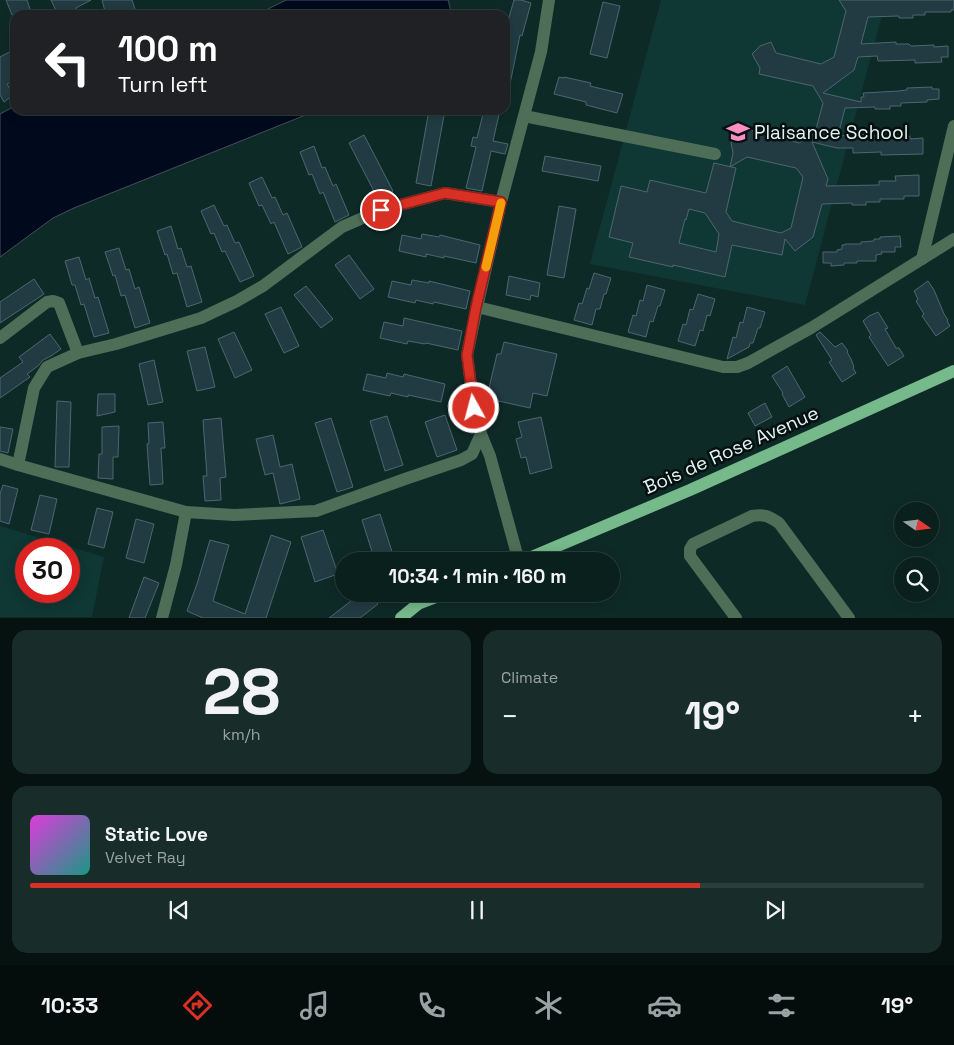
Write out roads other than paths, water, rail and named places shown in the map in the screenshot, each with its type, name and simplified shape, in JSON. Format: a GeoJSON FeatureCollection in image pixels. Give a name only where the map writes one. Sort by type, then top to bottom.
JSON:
{"type":"FeatureCollection","features":[{"type":"Feature","properties":{"kind":"main road","name":"Bois de Rose Avenue"},"geometry":{"type":"LineString","coordinates":[[539,552],[690,490],[954,371]]}},
{"type":"Feature","properties":{"kind":"main road"},"geometry":{"type":"LineString","coordinates":[[401,618],[423,602]]}},
{"type":"Feature","properties":{"kind":"street"},"geometry":{"type":"LineString","coordinates":[[518,552],[474,408],[467,355],[476,307],[501,202],[541,52],[549,0]]}},
{"type":"Feature","properties":{"kind":"street"},"geometry":{"type":"LineString","coordinates":[[524,116],[715,154]]}},
{"type":"Feature","properties":{"kind":"street"},"geometry":{"type":"LineString","coordinates":[[922,259],[954,126]]}},
{"type":"Feature","properties":{"kind":"street"},"geometry":{"type":"LineString","coordinates":[[18,465],[34,388],[47,367],[78,353],[116,344],[201,318],[263,286],[342,227],[381,210],[445,193],[501,202]]}},
{"type":"Feature","properties":{"kind":"street"},"geometry":{"type":"LineString","coordinates":[[476,307],[723,367],[737,367],[748,363],[811,328],[954,239]]}},
{"type":"Feature","properties":{"kind":"street"},"geometry":{"type":"LineString","coordinates":[[0,338],[47,302],[53,301],[59,303],[78,353]]}},
{"type":"Feature","properties":{"kind":"street"},"geometry":{"type":"LineString","coordinates":[[0,459],[186,512],[234,516],[316,511],[405,478],[461,460],[472,454],[481,434]]}},
{"type":"Feature","properties":{"kind":"street"},"geometry":{"type":"LineString","coordinates":[[162,618],[176,565],[186,512]]}},
{"type":"Feature","properties":{"kind":"street"},"geometry":{"type":"LineString","coordinates":[[736,618],[690,556],[690,549],[694,544],[752,516],[762,515],[768,516],[779,523],[849,618]]}},
{"type":"Feature","properties":{"kind":"place","name":"Plaisance School"},"geometry":{"type":"Point","coordinates":[738,132]}}]}
